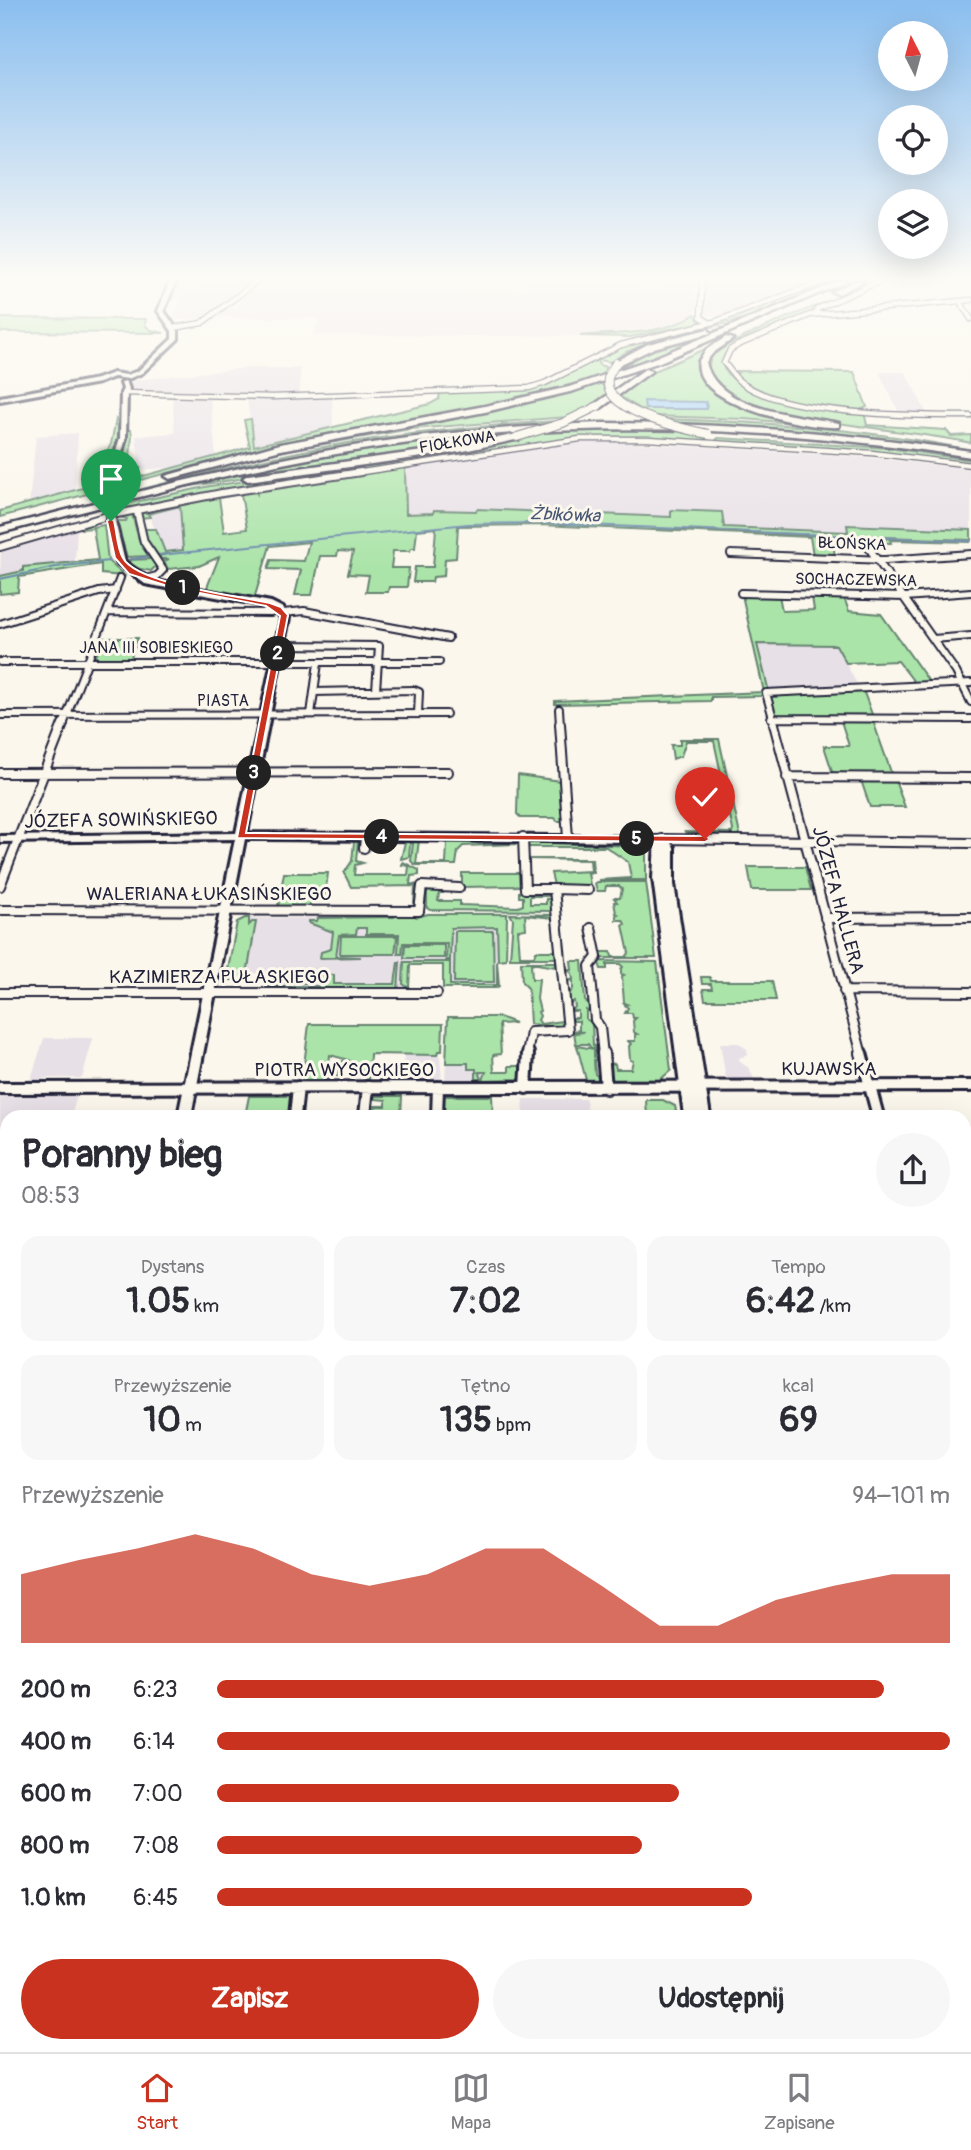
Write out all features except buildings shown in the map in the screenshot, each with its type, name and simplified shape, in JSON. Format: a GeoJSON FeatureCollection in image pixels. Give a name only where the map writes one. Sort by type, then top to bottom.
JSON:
{"type":"FeatureCollection","features":[{"type":"Feature","properties":{"kind":"highway"},"geometry":{"type":"LineString","coordinates":[[608,377],[611,393],[622,403],[658,421],[708,434],[766,440],[970,451]]}},
{"type":"Feature","properties":{"kind":"highway"},"geometry":{"type":"LineString","coordinates":[[0,530],[13,523],[257,452],[485,409],[571,389],[608,377]]}},
{"type":"Feature","properties":{"kind":"highway"},"geometry":{"type":"LineString","coordinates":[[0,522],[13,523],[205,485],[459,449],[517,437],[563,423],[598,406],[640,377]]}},
{"type":"Feature","properties":{"kind":"highway"},"geometry":{"type":"LineString","coordinates":[[705,377],[726,395],[749,406],[795,418],[970,451]]}},
{"type":"Feature","properties":{"kind":"highway"},"geometry":{"type":"LineString","coordinates":[[13,523],[282,461],[406,440],[512,429],[636,425],[755,428],[970,451]]}},
{"type":"Feature","properties":{"kind":"street"},"geometry":{"type":"LineString","coordinates":[[103,381],[114,385],[125,384],[133,377]]}},
{"type":"Feature","properties":{"kind":"street"},"geometry":{"type":"LineString","coordinates":[[0,399],[103,381],[273,397],[521,389],[557,377]]}},
{"type":"Feature","properties":{"kind":"street"},"geometry":{"type":"LineString","coordinates":[[736,377],[751,389],[805,405],[871,412],[971,416]]}},
{"type":"Feature","properties":{"kind":"street"},"geometry":{"type":"LineString","coordinates":[[125,384],[123,438],[111,478],[111,521],[118,556],[132,572],[148,582],[268,604],[283,613],[304,611],[449,638]]}},
{"type":"Feature","properties":{"kind":"street","name":"FIOŁKOWA"},"geometry":{"type":"LineString","coordinates":[[0,547],[107,516],[263,486],[580,439],[625,438],[872,453],[971,465]]}},
{"type":"Feature","properties":{"kind":"street"},"geometry":{"type":"LineString","coordinates":[[137,512],[144,542],[163,570],[161,574],[145,579]]}},
{"type":"Feature","properties":{"kind":"street"},"geometry":{"type":"LineString","coordinates":[[864,541],[933,639],[962,683],[971,702]]}},
{"type":"Feature","properties":{"kind":"street","name":"BŁOŃSKA"},"geometry":{"type":"LineString","coordinates":[[731,554],[877,560],[971,554]]}},
{"type":"Feature","properties":{"kind":"street"},"geometry":{"type":"LineString","coordinates":[[132,572],[149,573],[161,567]]}},
{"type":"Feature","properties":{"kind":"street"},"geometry":{"type":"LineString","coordinates":[[0,886],[120,578]]}},
{"type":"Feature","properties":{"kind":"street"},"geometry":{"type":"LineString","coordinates":[[0,625],[99,592],[116,590]]}},
{"type":"Feature","properties":{"kind":"street","name":"SOCHACZEWSKA"},"geometry":{"type":"LineString","coordinates":[[741,593],[905,597],[971,592]]}},
{"type":"Feature","properties":{"kind":"street"},"geometry":{"type":"LineString","coordinates":[[107,612],[271,613]]}},
{"type":"Feature","properties":{"kind":"street"},"geometry":{"type":"LineString","coordinates":[[185,1110],[277,663],[285,618],[283,613]]}},
{"type":"Feature","properties":{"kind":"street"},"geometry":{"type":"LineString","coordinates":[[933,639],[971,636]]}},
{"type":"Feature","properties":{"kind":"street"},"geometry":{"type":"LineString","coordinates":[[280,645],[379,646],[376,690]]}},
{"type":"Feature","properties":{"kind":"street","name":"JANA III SOBIESKIEGO"},"geometry":{"type":"LineString","coordinates":[[0,662],[439,662]]}},
{"type":"Feature","properties":{"kind":"street"},"geometry":{"type":"LineString","coordinates":[[311,714],[318,663]]}},
{"type":"Feature","properties":{"kind":"street"},"geometry":{"type":"LineString","coordinates":[[962,683],[971,683]]}},
{"type":"Feature","properties":{"kind":"street","name":"JÓZEFA HALLERA"},"geometry":{"type":"LineString","coordinates":[[876,1110],[766,693],[962,683]]}},
{"type":"Feature","properties":{"kind":"street"},"geometry":{"type":"LineString","coordinates":[[314,692],[417,691],[418,714]]}},
{"type":"Feature","properties":{"kind":"street"},"geometry":{"type":"LineString","coordinates":[[559,709],[568,838]]}},
{"type":"Feature","properties":{"kind":"street","name":"PIASTA"},"geometry":{"type":"LineString","coordinates":[[0,715],[446,714]]}},
{"type":"Feature","properties":{"kind":"street"},"geometry":{"type":"LineString","coordinates":[[771,718],[971,719]]}},
{"type":"Feature","properties":{"kind":"street"},"geometry":{"type":"LineString","coordinates":[[0,773],[448,772]]}},
{"type":"Feature","properties":{"kind":"street"},"geometry":{"type":"LineString","coordinates":[[787,777],[971,778]]}},
{"type":"Feature","properties":{"kind":"street","name":"JÓZEFA SOWIŃSKIEGO"},"geometry":{"type":"LineString","coordinates":[[0,839],[241,836],[365,843],[523,837],[662,839]]}},
{"type":"Feature","properties":{"kind":"street"},"geometry":{"type":"LineString","coordinates":[[523,837],[525,889],[588,890]]}},
{"type":"Feature","properties":{"kind":"street"},"geometry":{"type":"LineString","coordinates":[[702,1110],[693,1088],[658,878],[659,846],[662,839],[971,843]]}},
{"type":"Feature","properties":{"kind":"street","name":"WALERIANA ŁUKASIŃSKIEGO"},"geometry":{"type":"LineString","coordinates":[[0,910],[419,911],[422,886],[459,888]]}},
{"type":"Feature","properties":{"kind":"street"},"geometry":{"type":"LineString","coordinates":[[526,1087],[531,1032],[568,1030],[554,889]]}},
{"type":"Feature","properties":{"kind":"street"},"geometry":{"type":"LineString","coordinates":[[825,918],[971,917]]}},
{"type":"Feature","properties":{"kind":"street"},"geometry":{"type":"LineString","coordinates":[[591,929],[596,939],[597,957],[590,966],[595,1020],[600,1027],[606,1088]]}},
{"type":"Feature","properties":{"kind":"street"},"geometry":{"type":"LineString","coordinates":[[844,991],[971,992]]}},
{"type":"Feature","properties":{"kind":"street","name":"KAZIMIERZA PUŁASKIEGO"},"geometry":{"type":"LineString","coordinates":[[0,993],[437,993]]}},
{"type":"Feature","properties":{"kind":"street","name":"KUJAWSKA"},"geometry":{"type":"LineString","coordinates":[[693,1088],[971,1086]]}},
{"type":"Feature","properties":{"kind":"street"},"geometry":{"type":"LineString","coordinates":[[296,1110],[298,1087]]}},
{"type":"Feature","properties":{"kind":"street"},"geometry":{"type":"LineString","coordinates":[[366,1110],[368,1087]]}},
{"type":"Feature","properties":{"kind":"street"},"geometry":{"type":"LineString","coordinates":[[437,1110],[438,1087]]}},
{"type":"Feature","properties":{"kind":"street","name":"PIOTRA WYSOCKIEGO"},"geometry":{"type":"LineString","coordinates":[[0,1088],[693,1088]]}},
{"type":"Feature","properties":{"kind":"street"},"geometry":{"type":"LineString","coordinates":[[691,1110],[693,1088]]}},
{"type":"Feature","properties":{"kind":"shaded area"},"geometry":{"type":"Polygon","coordinates":[[[165,377],[300,377],[300,394],[137,391],[132,389],[130,384],[135,380],[165,377]]]}},
{"type":"Feature","properties":{"kind":"shaded area"},"geometry":{"type":"Polygon","coordinates":[[[881,377],[908,377],[927,413],[898,411],[881,377]]]}},
{"type":"Feature","properties":{"kind":"shaded area"},"geometry":{"type":"Polygon","coordinates":[[[172,396],[210,399],[216,456],[175,467],[140,470],[136,436],[175,433],[172,396]]]}},
{"type":"Feature","properties":{"kind":"shaded area"},"geometry":{"type":"Polygon","coordinates":[[[332,398],[333,427],[254,446],[247,400],[332,398]]]}},
{"type":"Feature","properties":{"kind":"shaded area"},"geometry":{"type":"Polygon","coordinates":[[[78,433],[75,492],[29,504],[36,436],[78,433]]]}},
{"type":"Feature","properties":{"kind":"shaded area"},"geometry":{"type":"Polygon","coordinates":[[[606,441],[864,457],[971,469],[971,530],[848,525],[849,532],[724,528],[435,510],[433,513],[405,514],[405,469],[424,465],[426,462],[572,442],[606,441]]]}},
{"type":"Feature","properties":{"kind":"shaded area"},"geometry":{"type":"Polygon","coordinates":[[[180,506],[183,550],[165,552],[148,514],[180,506]]]}},
{"type":"Feature","properties":{"kind":"shaded area"},"geometry":{"type":"Polygon","coordinates":[[[77,530],[75,562],[23,567],[23,571],[0,576],[1,550],[77,530]]]}},
{"type":"Feature","properties":{"kind":"shaded area"},"geometry":{"type":"Polygon","coordinates":[[[756,644],[836,645],[857,684],[769,692],[756,644]]]}},
{"type":"Feature","properties":{"kind":"shaded area"},"geometry":{"type":"Polygon","coordinates":[[[495,917],[496,988],[443,988],[443,965],[410,965],[409,988],[263,989],[265,973],[248,974],[246,980],[226,980],[237,922],[245,918],[495,917]]]}},
{"type":"Feature","properties":{"kind":"shaded area"},"geometry":{"type":"Polygon","coordinates":[[[44,1038],[93,1038],[82,1078],[46,1078],[30,1082],[44,1038]]]}},
{"type":"Feature","properties":{"kind":"shaded area"},"geometry":{"type":"Polygon","coordinates":[[[720,1043],[738,1043],[747,1049],[748,1055],[739,1058],[740,1062],[749,1068],[754,1079],[726,1079],[720,1043]]]}},
{"type":"Feature","properties":{"kind":"shaded area"},"geometry":{"type":"Polygon","coordinates":[[[404,1055],[440,1056],[442,1082],[402,1081],[404,1055]]]}},
{"type":"Feature","properties":{"kind":"shaded area"},"geometry":{"type":"Polygon","coordinates":[[[446,1063],[468,1063],[476,1072],[486,1072],[486,1079],[445,1079],[446,1063]]]}},
{"type":"Feature","properties":{"kind":"shaded area"},"geometry":{"type":"Polygon","coordinates":[[[0,1093],[78,1093],[73,1110],[0,1110],[0,1093]]]}},
{"type":"Feature","properties":{"kind":"shaded area"},"geometry":{"type":"Polygon","coordinates":[[[523,1099],[586,1099],[587,1110],[524,1110],[523,1099]]]}},
{"type":"Feature","properties":{"kind":"green space"},"geometry":{"type":"Polygon","coordinates":[[[558,377],[601,377],[485,406],[270,446],[0,517],[0,511],[90,486],[111,444],[116,419],[119,422],[118,439],[106,477],[96,478],[99,482],[126,475],[118,475],[128,430],[131,430],[132,435],[129,468],[140,468],[136,478],[250,447],[244,420],[251,419],[254,446],[430,404],[439,399],[440,393],[536,388],[558,377]]]}},
{"type":"Feature","properties":{"kind":"green space"},"geometry":{"type":"Polygon","coordinates":[[[645,377],[701,377],[714,389],[737,400],[764,410],[827,426],[744,419],[651,416],[618,395],[645,377]]]}},
{"type":"Feature","properties":{"kind":"green space"},"geometry":{"type":"Polygon","coordinates":[[[731,377],[752,391],[788,403],[864,412],[867,425],[946,430],[951,436],[971,435],[971,443],[796,416],[733,396],[712,378],[731,377]]]}},
{"type":"Feature","properties":{"kind":"green space"},"geometry":{"type":"Polygon","coordinates":[[[736,377],[856,377],[867,407],[860,410],[794,401],[736,377]]]}},
{"type":"Feature","properties":{"kind":"green space"},"geometry":{"type":"Polygon","coordinates":[[[601,382],[608,396],[568,417],[411,429],[225,464],[277,449],[481,411],[601,382]]]}},
{"type":"Feature","properties":{"kind":"green space"},"geometry":{"type":"Polygon","coordinates":[[[660,419],[738,422],[855,432],[933,443],[971,452],[802,431],[675,424],[660,419]]]}},
{"type":"Feature","properties":{"kind":"green space"},"geometry":{"type":"Polygon","coordinates":[[[558,421],[544,426],[420,437],[197,478],[42,515],[218,470],[324,447],[440,431],[558,421]]]}},
{"type":"Feature","properties":{"kind":"green space"},"geometry":{"type":"Polygon","coordinates":[[[672,428],[706,436],[705,439],[714,443],[718,438],[888,448],[971,460],[971,464],[870,452],[733,446],[657,438],[586,438],[245,487],[116,512],[116,506],[210,486],[357,466],[359,468],[363,465],[481,448],[549,431],[672,428]]]}},
{"type":"Feature","properties":{"kind":"green space"},"geometry":{"type":"Polygon","coordinates":[[[523,432],[500,438],[484,437],[490,442],[171,489],[346,453],[523,432]]]}},
{"type":"Feature","properties":{"kind":"green space"},"geometry":{"type":"Polygon","coordinates":[[[409,466],[412,467],[405,469],[406,514],[477,509],[671,517],[671,510],[722,512],[724,527],[848,532],[847,525],[971,530],[971,540],[656,529],[971,542],[890,540],[891,543],[882,543],[879,540],[832,538],[835,556],[813,555],[810,537],[540,525],[458,526],[456,558],[445,559],[444,576],[433,577],[432,582],[413,582],[415,567],[433,567],[436,528],[417,530],[415,548],[410,551],[393,551],[391,568],[409,568],[407,587],[389,587],[388,592],[366,592],[369,575],[348,574],[353,552],[338,551],[337,556],[320,556],[312,595],[295,595],[301,570],[268,569],[271,560],[304,561],[309,542],[270,546],[254,599],[206,590],[219,557],[199,566],[168,569],[164,561],[169,559],[161,559],[159,556],[168,554],[158,555],[143,533],[146,529],[156,529],[165,552],[183,550],[180,506],[140,518],[142,513],[254,490],[257,494],[257,490],[409,466]],[[241,494],[219,498],[224,532],[247,529],[241,494]]]}},
{"type":"Feature","properties":{"kind":"green space"},"geometry":{"type":"Polygon","coordinates":[[[132,514],[139,540],[156,563],[151,571],[135,568],[128,560],[149,559],[148,556],[127,557],[116,521],[127,519],[116,516],[132,514]]]}},
{"type":"Feature","properties":{"kind":"green space"},"geometry":{"type":"Polygon","coordinates":[[[91,522],[93,527],[104,525],[108,561],[125,576],[122,582],[123,576],[101,574],[101,564],[19,577],[18,592],[0,594],[0,576],[23,571],[23,567],[98,560],[93,528],[81,529],[78,526],[91,522]]]}},
{"type":"Feature","properties":{"kind":"green space"},"geometry":{"type":"Polygon","coordinates":[[[742,595],[779,595],[782,611],[814,610],[812,597],[844,598],[849,611],[881,614],[930,683],[915,683],[898,661],[846,663],[836,645],[757,644],[769,692],[760,696],[711,697],[711,701],[555,704],[555,701],[764,692],[742,595]]]}},
{"type":"Feature","properties":{"kind":"green space"},"geometry":{"type":"Polygon","coordinates":[[[103,638],[138,638],[130,660],[95,659],[103,638]]]}},
{"type":"Feature","properties":{"kind":"green space"},"geometry":{"type":"Polygon","coordinates":[[[863,690],[873,717],[773,715],[772,695],[863,690]]]}},
{"type":"Feature","properties":{"kind":"green space"},"geometry":{"type":"Polygon","coordinates":[[[841,721],[873,721],[892,775],[833,774],[824,746],[849,746],[841,721]]]}},
{"type":"Feature","properties":{"kind":"green space"},"geometry":{"type":"Polygon","coordinates":[[[680,739],[719,739],[740,835],[696,837],[686,834],[685,832],[732,833],[733,830],[714,741],[686,741],[681,756],[673,759],[671,745],[680,745],[680,739]]]}},
{"type":"Feature","properties":{"kind":"green space"},"geometry":{"type":"Polygon","coordinates":[[[518,775],[560,781],[563,821],[557,821],[555,818],[521,818],[517,814],[518,775]]]}},
{"type":"Feature","properties":{"kind":"green space"},"geometry":{"type":"Polygon","coordinates":[[[861,780],[895,781],[905,807],[870,807],[861,780]]]}},
{"type":"Feature","properties":{"kind":"green space"},"geometry":{"type":"Polygon","coordinates":[[[344,840],[358,840],[356,861],[363,863],[355,865],[354,875],[408,875],[409,866],[402,865],[403,862],[419,870],[419,875],[411,876],[410,884],[419,885],[418,906],[414,905],[415,886],[351,887],[344,873],[352,861],[354,842],[344,840]]]}},
{"type":"Feature","properties":{"kind":"green space"},"geometry":{"type":"Polygon","coordinates":[[[367,840],[419,840],[416,864],[446,864],[447,843],[440,841],[466,841],[487,845],[520,844],[463,846],[458,851],[456,865],[415,865],[411,861],[413,843],[410,844],[409,857],[401,859],[405,842],[370,842],[370,846],[366,845],[367,840]]]}},
{"type":"Feature","properties":{"kind":"green space"},"geometry":{"type":"Polygon","coordinates":[[[527,842],[634,846],[646,853],[646,880],[599,880],[631,878],[628,862],[606,847],[527,847],[527,842]]]}},
{"type":"Feature","properties":{"kind":"green space"},"geometry":{"type":"Polygon","coordinates":[[[527,859],[592,859],[593,872],[588,873],[590,885],[554,885],[551,873],[591,871],[590,860],[527,859]]]}},
{"type":"Feature","properties":{"kind":"green space"},"geometry":{"type":"Polygon","coordinates":[[[748,867],[805,867],[811,890],[752,890],[748,867]]]}},
{"type":"Feature","properties":{"kind":"green space"},"geometry":{"type":"Polygon","coordinates":[[[284,873],[328,873],[325,896],[311,896],[310,906],[278,906],[284,873]]]}},
{"type":"Feature","properties":{"kind":"green space"},"geometry":{"type":"Polygon","coordinates":[[[462,873],[522,873],[522,886],[462,887],[462,873]]]}},
{"type":"Feature","properties":{"kind":"green space"},"geometry":{"type":"Polygon","coordinates":[[[646,882],[656,958],[602,958],[601,952],[611,952],[612,957],[626,957],[629,953],[623,925],[625,924],[623,920],[616,920],[618,914],[614,902],[617,902],[614,898],[620,898],[622,889],[619,886],[606,886],[605,891],[597,891],[595,883],[646,882]]]}},
{"type":"Feature","properties":{"kind":"green space"},"geometry":{"type":"Polygon","coordinates":[[[442,889],[443,893],[439,893],[438,901],[460,901],[460,905],[518,907],[523,905],[523,897],[519,897],[519,892],[546,892],[552,896],[530,896],[530,904],[546,904],[546,899],[552,899],[553,911],[430,910],[427,908],[427,891],[442,889]]]}},
{"type":"Feature","properties":{"kind":"green space"},"geometry":{"type":"Polygon","coordinates":[[[405,912],[417,917],[428,914],[507,914],[506,959],[498,960],[497,927],[451,928],[450,960],[446,960],[447,943],[403,943],[402,954],[398,954],[399,934],[366,934],[366,928],[357,928],[356,934],[339,935],[336,956],[361,957],[320,958],[321,952],[331,949],[333,932],[309,921],[317,921],[318,918],[394,917],[395,913],[405,912]]]}},
{"type":"Feature","properties":{"kind":"green space"},"geometry":{"type":"Polygon","coordinates":[[[510,914],[553,915],[553,918],[525,915],[526,929],[518,930],[520,956],[534,956],[536,951],[555,951],[556,958],[510,958],[513,919],[510,914]]]}},
{"type":"Feature","properties":{"kind":"green space"},"geometry":{"type":"Polygon","coordinates":[[[249,918],[249,925],[256,922],[246,980],[226,980],[237,922],[249,918]]]}},
{"type":"Feature","properties":{"kind":"green space"},"geometry":{"type":"Polygon","coordinates":[[[455,931],[493,931],[494,982],[454,982],[455,931]]]}},
{"type":"Feature","properties":{"kind":"green space"},"geometry":{"type":"Polygon","coordinates":[[[341,936],[397,936],[395,954],[340,954],[341,936]]]}},
{"type":"Feature","properties":{"kind":"green space"},"geometry":{"type":"Polygon","coordinates":[[[405,945],[444,945],[444,958],[404,958],[405,945]]]}},
{"type":"Feature","properties":{"kind":"green space"},"geometry":{"type":"Polygon","coordinates":[[[497,961],[499,986],[496,988],[443,988],[443,965],[410,965],[409,988],[403,984],[404,962],[450,962],[450,985],[497,985],[497,961]]]}},
{"type":"Feature","properties":{"kind":"green space"},"geometry":{"type":"Polygon","coordinates":[[[571,961],[582,961],[585,1001],[591,1005],[592,1013],[586,1010],[586,1019],[592,1023],[593,1045],[599,1048],[576,1044],[574,1033],[584,1032],[573,1031],[579,1030],[579,1021],[573,1021],[573,1018],[578,1018],[578,1011],[570,1011],[575,1007],[574,1001],[570,1004],[568,995],[573,989],[573,980],[568,981],[573,979],[572,973],[567,970],[572,970],[571,961]]]}},
{"type":"Feature","properties":{"kind":"green space"},"geometry":{"type":"Polygon","coordinates":[[[601,961],[657,962],[671,1070],[660,1080],[609,1080],[608,1063],[615,1064],[616,1069],[631,1069],[633,1061],[630,1060],[631,1044],[628,1041],[635,1041],[637,1034],[634,1032],[633,1021],[636,1018],[633,1018],[632,1013],[625,1013],[628,1008],[624,1004],[627,1004],[624,1002],[624,975],[621,974],[623,967],[620,964],[607,964],[607,969],[601,969],[601,961]]]}},
{"type":"Feature","properties":{"kind":"green space"},"geometry":{"type":"Polygon","coordinates":[[[398,962],[398,991],[268,989],[268,986],[318,986],[320,974],[334,975],[334,984],[395,984],[398,962]]]}},
{"type":"Feature","properties":{"kind":"green space"},"geometry":{"type":"Polygon","coordinates":[[[521,962],[556,962],[556,967],[531,963],[532,979],[539,979],[538,1020],[541,1024],[563,1021],[563,1027],[530,1024],[528,988],[522,982],[521,962]]]}},
{"type":"Feature","properties":{"kind":"green space"},"geometry":{"type":"Polygon","coordinates":[[[266,974],[317,974],[312,983],[269,983],[264,982],[266,974]]]}},
{"type":"Feature","properties":{"kind":"green space"},"geometry":{"type":"Polygon","coordinates":[[[701,977],[710,977],[711,981],[772,981],[776,1000],[705,1000],[703,989],[712,989],[711,984],[702,984],[701,977]]]}},
{"type":"Feature","properties":{"kind":"green space"},"geometry":{"type":"Polygon","coordinates":[[[448,1017],[499,1017],[515,1023],[499,1024],[501,1054],[493,1055],[494,1072],[509,1072],[509,1066],[520,1066],[521,1079],[483,1080],[486,1072],[479,1072],[482,1079],[476,1079],[476,1069],[468,1069],[468,1063],[446,1063],[448,1017]]]}},
{"type":"Feature","properties":{"kind":"green space"},"geometry":{"type":"Polygon","coordinates":[[[309,1024],[443,1024],[442,1051],[438,1051],[437,1055],[370,1054],[369,1081],[364,1078],[368,1065],[360,1076],[351,1070],[354,1063],[348,1060],[337,1072],[341,1076],[334,1076],[334,1071],[345,1059],[330,1055],[327,1082],[302,1082],[309,1024]]]}},
{"type":"Feature","properties":{"kind":"green space"},"geometry":{"type":"Polygon","coordinates":[[[577,1046],[600,1050],[600,1054],[594,1051],[594,1057],[601,1061],[594,1060],[595,1074],[602,1080],[586,1080],[577,1046]]]}},
{"type":"Feature","properties":{"kind":"green space"},"geometry":{"type":"Polygon","coordinates":[[[287,1091],[292,1093],[291,1110],[246,1110],[249,1096],[286,1096],[287,1091]]]}},
{"type":"Feature","properties":{"kind":"green space"},"geometry":{"type":"Polygon","coordinates":[[[372,1096],[402,1096],[401,1110],[376,1110],[375,1106],[386,1106],[386,1100],[372,1096]]]}},
{"type":"Feature","properties":{"kind":"green space"},"geometry":{"type":"Polygon","coordinates":[[[442,1096],[492,1096],[493,1110],[440,1110],[442,1096]]]}},
{"type":"Feature","properties":{"kind":"green space"},"geometry":{"type":"Polygon","coordinates":[[[646,1100],[663,1100],[675,1106],[676,1110],[647,1110],[646,1100]]]}},
{"type":"Feature","properties":{"kind":"water"},"geometry":{"type":"Polygon","coordinates":[[[644,401],[706,402],[707,409],[645,409],[644,401]]]}},
{"type":"Feature","properties":{"kind":"waterway","name":"Żbikówka"},"geometry":{"type":"LineString","coordinates":[[160,555],[468,524],[541,523],[971,541]]}},
{"type":"Feature","properties":{"kind":"waterway","name":"Żbikówka"},"geometry":{"type":"LineString","coordinates":[[130,559],[148,557]]}},
{"type":"Feature","properties":{"kind":"waterway","name":"Żbikówka"},"geometry":{"type":"LineString","coordinates":[[0,579],[56,567],[109,561]]}},
{"type":"Feature","properties":{"kind":"route"},"geometry":{"type":"LineString","coordinates":[[111,521],[119,558],[122,565],[132,573],[174,586],[268,604],[278,608],[284,615],[277,663],[241,836],[705,839]]}}]}
